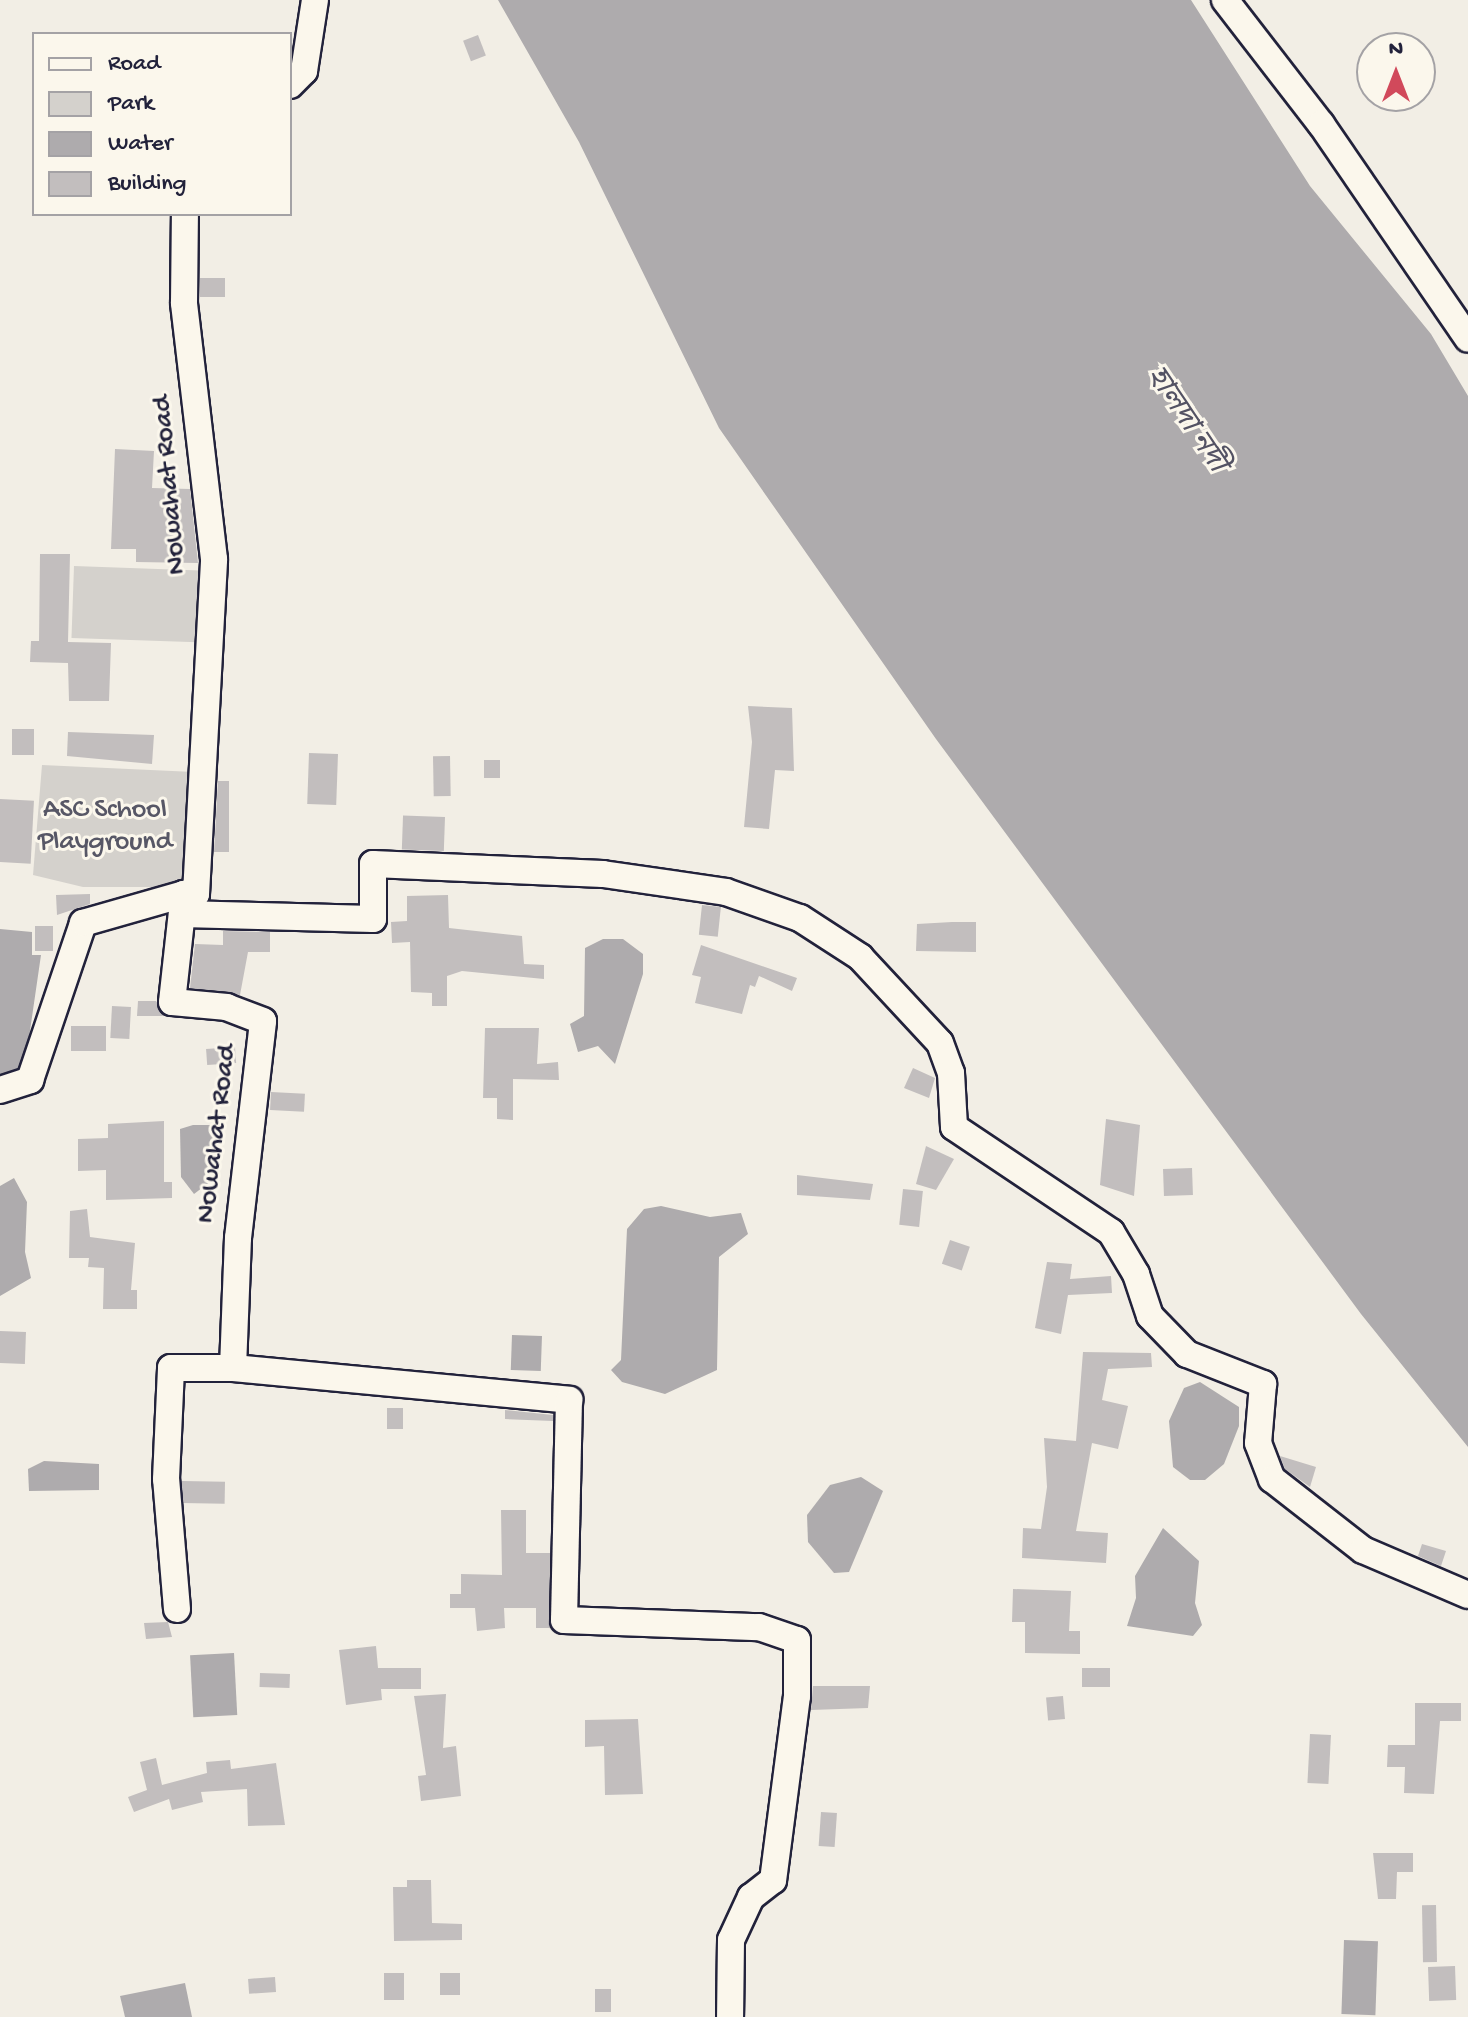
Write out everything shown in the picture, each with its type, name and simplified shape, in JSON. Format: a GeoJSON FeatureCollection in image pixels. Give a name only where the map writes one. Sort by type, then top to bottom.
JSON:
{"type":"FeatureCollection","features":[{"type":"Feature","properties":{"kind":"street"},"geometry":{"type":"LineString","coordinates":[[292,83],[304,71],[315,0]]}},
{"type":"Feature","properties":{"kind":"street"},"geometry":{"type":"LineString","coordinates":[[1225,0],[1321,124],[1468,339]]}},
{"type":"Feature","properties":{"kind":"street","name":"Nowahat Road"},"geometry":{"type":"LineString","coordinates":[[185,216],[184,303],[214,559],[196,894],[183,904],[172,1002],[227,1007],[263,1021],[238,1238],[233,1368]]}},
{"type":"Feature","properties":{"kind":"street"},"geometry":{"type":"LineString","coordinates":[[0,1090],[30,1080],[83,923],[183,904],[373,919],[373,864],[603,874],[726,892],[800,918],[860,957],[940,1043],[951,1073],[954,1127],[1111,1232],[1136,1274],[1150,1316],[1187,1354],[1263,1384],[1258,1443],[1272,1479],[1363,1550],[1468,1595]]}},
{"type":"Feature","properties":{"kind":"street"},"geometry":{"type":"LineString","coordinates":[[177,1609],[166,1479],[171,1368],[233,1368],[569,1400],[564,1620],[759,1627],[797,1640],[797,1696],[773,1880],[751,1897],[731,1940],[730,2017]]}},
{"type":"Feature","properties":{"kind":"green space"},"geometry":{"type":"Polygon","coordinates":[[[74,566],[200,570],[197,642],[71,638],[74,566]]]}},
{"type":"Feature","properties":{"kind":"green space","name":"ASC School Playground"},"geometry":{"type":"Polygon","coordinates":[[[42,765],[194,772],[185,887],[83,887],[33,875],[42,765]]]}},
{"type":"Feature","properties":{"kind":"water","name":"হালদা নদী"},"geometry":{"type":"Polygon","coordinates":[[[498,0],[1191,0],[1310,186],[1431,334],[1468,396],[1468,1447],[1361,1314],[936,739],[719,428],[579,142],[498,0]]]}},
{"type":"Feature","properties":{"kind":"water"},"geometry":{"type":"Polygon","coordinates":[[[0,929],[32,932],[32,955],[41,955],[24,1072],[0,1076],[0,929]]]}},
{"type":"Feature","properties":{"kind":"water"},"geometry":{"type":"Polygon","coordinates":[[[603,939],[623,939],[643,954],[643,974],[615,1064],[598,1046],[578,1052],[570,1024],[584,1016],[585,948],[603,939]]]}},
{"type":"Feature","properties":{"kind":"water"},"geometry":{"type":"Polygon","coordinates":[[[210,1125],[218,1161],[211,1181],[194,1194],[181,1177],[180,1129],[210,1125]]]}},
{"type":"Feature","properties":{"kind":"water"},"geometry":{"type":"Polygon","coordinates":[[[14,1178],[27,1202],[25,1252],[31,1278],[0,1296],[0,1186],[14,1178]]]}},
{"type":"Feature","properties":{"kind":"water"},"geometry":{"type":"Polygon","coordinates":[[[661,1206],[710,1217],[741,1213],[748,1234],[719,1257],[717,1370],[665,1394],[622,1382],[611,1370],[621,1360],[627,1229],[644,1209],[661,1206]]]}},
{"type":"Feature","properties":{"kind":"water"},"geometry":{"type":"Polygon","coordinates":[[[512,1335],[542,1336],[541,1371],[511,1370],[512,1335]]]}},
{"type":"Feature","properties":{"kind":"water"},"geometry":{"type":"Polygon","coordinates":[[[1200,1382],[1239,1407],[1239,1426],[1224,1464],[1205,1480],[1190,1480],[1173,1467],[1169,1421],[1184,1388],[1200,1382]]]}},
{"type":"Feature","properties":{"kind":"water"},"geometry":{"type":"Polygon","coordinates":[[[44,1461],[99,1464],[99,1490],[29,1491],[28,1469],[44,1461]]]}},
{"type":"Feature","properties":{"kind":"water"},"geometry":{"type":"Polygon","coordinates":[[[861,1477],[883,1491],[849,1572],[834,1573],[808,1542],[807,1515],[830,1485],[861,1477]]]}},
{"type":"Feature","properties":{"kind":"water"},"geometry":{"type":"Polygon","coordinates":[[[1163,1528],[1199,1561],[1195,1603],[1202,1625],[1193,1636],[1127,1626],[1136,1598],[1135,1576],[1163,1528]]]}},
{"type":"Feature","properties":{"kind":"water"},"geometry":{"type":"Polygon","coordinates":[[[234,1653],[237,1715],[193,1717],[190,1655],[234,1653]]]}},
{"type":"Feature","properties":{"kind":"water"},"geometry":{"type":"Polygon","coordinates":[[[1344,1940],[1378,1941],[1375,2015],[1341,2014],[1344,1940]]]}},
{"type":"Feature","properties":{"kind":"water"},"geometry":{"type":"Polygon","coordinates":[[[185,1983],[192,2017],[125,2017],[120,1996],[185,1983]]]}},
{"type":"Feature","properties":{"kind":"building"},"geometry":{"type":"Polygon","coordinates":[[[478,35],[486,56],[471,61],[463,41],[478,35]]]}},
{"type":"Feature","properties":{"kind":"building"},"geometry":{"type":"Polygon","coordinates":[[[200,278],[225,278],[225,297],[200,297],[200,278]]]}},
{"type":"Feature","properties":{"kind":"building"},"geometry":{"type":"Polygon","coordinates":[[[115,449],[154,451],[152,488],[190,489],[198,563],[136,562],[136,549],[111,549],[115,449]]]}},
{"type":"Feature","properties":{"kind":"building"},"geometry":{"type":"Polygon","coordinates":[[[40,554],[70,554],[68,642],[111,643],[109,701],[69,701],[68,663],[30,662],[31,641],[39,641],[40,554]]]}},
{"type":"Feature","properties":{"kind":"building"},"geometry":{"type":"Polygon","coordinates":[[[748,706],[792,708],[794,771],[775,770],[769,829],[744,827],[752,742],[748,706]]]}},
{"type":"Feature","properties":{"kind":"building"},"geometry":{"type":"Polygon","coordinates":[[[12,729],[34,729],[34,755],[12,755],[12,729]]]}},
{"type":"Feature","properties":{"kind":"building"},"geometry":{"type":"Polygon","coordinates":[[[68,732],[154,735],[152,764],[67,756],[68,732]]]}},
{"type":"Feature","properties":{"kind":"building"},"geometry":{"type":"Polygon","coordinates":[[[309,753],[338,754],[336,805],[307,804],[309,753]]]}},
{"type":"Feature","properties":{"kind":"building"},"geometry":{"type":"Polygon","coordinates":[[[433,756],[450,756],[451,796],[434,796],[433,756]]]}},
{"type":"Feature","properties":{"kind":"building"},"geometry":{"type":"Polygon","coordinates":[[[484,760],[500,760],[500,778],[484,778],[484,760]]]}},
{"type":"Feature","properties":{"kind":"building"},"geometry":{"type":"Polygon","coordinates":[[[218,781],[229,781],[229,852],[214,852],[218,781]]]}},
{"type":"Feature","properties":{"kind":"building"},"geometry":{"type":"Polygon","coordinates":[[[0,799],[34,801],[31,864],[0,862],[0,799]]]}},
{"type":"Feature","properties":{"kind":"building"},"geometry":{"type":"Polygon","coordinates":[[[403,816],[445,817],[444,851],[402,850],[403,816]]]}},
{"type":"Feature","properties":{"kind":"building"},"geometry":{"type":"Polygon","coordinates":[[[90,894],[90,904],[57,915],[56,895],[90,894]]]}},
{"type":"Feature","properties":{"kind":"building"},"geometry":{"type":"Polygon","coordinates":[[[448,895],[449,928],[522,936],[524,964],[544,965],[544,979],[462,971],[447,976],[447,1006],[432,1006],[432,993],[411,992],[410,942],[392,943],[391,922],[407,921],[407,896],[448,895]]]}},
{"type":"Feature","properties":{"kind":"building"},"geometry":{"type":"Polygon","coordinates":[[[702,905],[721,907],[718,937],[699,935],[702,905]]]}},
{"type":"Feature","properties":{"kind":"building"},"geometry":{"type":"Polygon","coordinates":[[[976,922],[976,952],[916,951],[917,924],[976,922]]]}},
{"type":"Feature","properties":{"kind":"building"},"geometry":{"type":"Polygon","coordinates":[[[35,926],[53,926],[53,951],[35,951],[35,926]]]}},
{"type":"Feature","properties":{"kind":"building"},"geometry":{"type":"Polygon","coordinates":[[[223,931],[270,932],[270,952],[248,952],[240,995],[190,988],[195,944],[223,945],[223,931]]]}},
{"type":"Feature","properties":{"kind":"building"},"geometry":{"type":"Polygon","coordinates":[[[701,945],[797,978],[792,991],[759,976],[755,987],[750,985],[742,1014],[695,1003],[701,977],[692,975],[701,945]]]}},
{"type":"Feature","properties":{"kind":"building"},"geometry":{"type":"Polygon","coordinates":[[[138,1001],[156,1001],[166,1016],[137,1016],[138,1001]]]}},
{"type":"Feature","properties":{"kind":"building"},"geometry":{"type":"Polygon","coordinates":[[[112,1006],[131,1007],[129,1039],[110,1038],[112,1006]]]}},
{"type":"Feature","properties":{"kind":"building"},"geometry":{"type":"Polygon","coordinates":[[[71,1026],[106,1026],[106,1051],[71,1051],[71,1026]]]}},
{"type":"Feature","properties":{"kind":"building"},"geometry":{"type":"Polygon","coordinates":[[[485,1028],[539,1028],[537,1064],[558,1062],[559,1080],[513,1079],[513,1120],[497,1119],[497,1098],[483,1098],[485,1028]]]}},
{"type":"Feature","properties":{"kind":"building"},"geometry":{"type":"Polygon","coordinates":[[[235,1047],[236,1063],[207,1065],[206,1049],[235,1047]]]}},
{"type":"Feature","properties":{"kind":"building"},"geometry":{"type":"Polygon","coordinates":[[[913,1068],[935,1078],[929,1098],[904,1088],[913,1068]]]}},
{"type":"Feature","properties":{"kind":"building"},"geometry":{"type":"Polygon","coordinates":[[[271,1092],[305,1094],[304,1112],[270,1110],[271,1092]]]}},
{"type":"Feature","properties":{"kind":"building"},"geometry":{"type":"Polygon","coordinates":[[[1106,1119],[1140,1125],[1134,1196],[1100,1185],[1106,1119]]]}},
{"type":"Feature","properties":{"kind":"building"},"geometry":{"type":"Polygon","coordinates":[[[164,1121],[164,1182],[172,1182],[172,1198],[106,1200],[106,1170],[78,1171],[78,1139],[108,1138],[108,1124],[164,1121]]]}},
{"type":"Feature","properties":{"kind":"building"},"geometry":{"type":"Polygon","coordinates":[[[926,1146],[954,1159],[936,1190],[916,1184],[926,1146]]]}},
{"type":"Feature","properties":{"kind":"building"},"geometry":{"type":"Polygon","coordinates":[[[1192,1168],[1193,1195],[1164,1196],[1163,1169],[1192,1168]]]}},
{"type":"Feature","properties":{"kind":"building"},"geometry":{"type":"Polygon","coordinates":[[[797,1175],[873,1184],[870,1200],[797,1195],[797,1175]]]}},
{"type":"Feature","properties":{"kind":"building"},"geometry":{"type":"Polygon","coordinates":[[[903,1189],[923,1191],[919,1227],[899,1225],[903,1189]]]}},
{"type":"Feature","properties":{"kind":"building"},"geometry":{"type":"Polygon","coordinates":[[[87,1209],[90,1237],[135,1243],[131,1290],[137,1290],[137,1309],[103,1309],[104,1268],[88,1267],[89,1258],[69,1258],[70,1211],[87,1209]]]}},
{"type":"Feature","properties":{"kind":"building"},"geometry":{"type":"Polygon","coordinates":[[[950,1240],[970,1247],[962,1270],[942,1264],[950,1240]]]}},
{"type":"Feature","properties":{"kind":"building"},"geometry":{"type":"Polygon","coordinates":[[[1047,1262],[1072,1264],[1070,1279],[1111,1276],[1112,1293],[1068,1295],[1061,1334],[1035,1328],[1047,1262]]]}},
{"type":"Feature","properties":{"kind":"building"},"geometry":{"type":"Polygon","coordinates":[[[0,1331],[26,1332],[25,1364],[0,1363],[0,1331]]]}},
{"type":"Feature","properties":{"kind":"building"},"geometry":{"type":"Polygon","coordinates":[[[1083,1352],[1151,1353],[1152,1367],[1108,1369],[1102,1400],[1128,1406],[1118,1449],[1092,1443],[1076,1531],[1108,1533],[1106,1563],[1022,1558],[1023,1528],[1041,1529],[1047,1487],[1044,1438],[1076,1441],[1083,1352]]]}},
{"type":"Feature","properties":{"kind":"building"},"geometry":{"type":"Polygon","coordinates":[[[387,1408],[403,1408],[403,1429],[387,1429],[387,1408]]]}},
{"type":"Feature","properties":{"kind":"building"},"geometry":{"type":"Polygon","coordinates":[[[505,1410],[553,1415],[553,1421],[505,1419],[505,1410]]]}},
{"type":"Feature","properties":{"kind":"building"},"geometry":{"type":"Polygon","coordinates":[[[1280,1456],[1316,1467],[1310,1487],[1285,1469],[1280,1456]]]}},
{"type":"Feature","properties":{"kind":"building"},"geometry":{"type":"Polygon","coordinates":[[[182,1481],[225,1482],[225,1504],[182,1503],[182,1481]]]}},
{"type":"Feature","properties":{"kind":"building"},"geometry":{"type":"Polygon","coordinates":[[[501,1510],[526,1510],[526,1553],[550,1553],[550,1628],[536,1628],[536,1608],[504,1608],[505,1628],[477,1631],[475,1608],[450,1608],[450,1594],[461,1594],[461,1574],[502,1575],[501,1510]]]}},
{"type":"Feature","properties":{"kind":"building"},"geometry":{"type":"Polygon","coordinates":[[[1422,1544],[1446,1551],[1441,1566],[1418,1556],[1422,1544]]]}},
{"type":"Feature","properties":{"kind":"building"},"geometry":{"type":"Polygon","coordinates":[[[1013,1589],[1071,1591],[1069,1631],[1080,1631],[1080,1654],[1025,1653],[1025,1622],[1012,1622],[1013,1589]]]}},
{"type":"Feature","properties":{"kind":"building"},"geometry":{"type":"Polygon","coordinates":[[[168,1622],[172,1637],[146,1639],[144,1623],[168,1622]]]}},
{"type":"Feature","properties":{"kind":"building"},"geometry":{"type":"Polygon","coordinates":[[[376,1646],[378,1668],[421,1668],[421,1689],[381,1689],[382,1700],[346,1705],[339,1650],[376,1646]]]}},
{"type":"Feature","properties":{"kind":"building"},"geometry":{"type":"Polygon","coordinates":[[[1082,1668],[1110,1668],[1110,1687],[1082,1687],[1082,1668]]]}},
{"type":"Feature","properties":{"kind":"building"},"geometry":{"type":"Polygon","coordinates":[[[260,1673],[290,1674],[289,1688],[260,1687],[260,1673]]]}},
{"type":"Feature","properties":{"kind":"building"},"geometry":{"type":"Polygon","coordinates":[[[813,1686],[870,1686],[868,1708],[811,1710],[813,1686]]]}},
{"type":"Feature","properties":{"kind":"building"},"geometry":{"type":"Polygon","coordinates":[[[446,1694],[443,1748],[456,1746],[461,1796],[421,1801],[418,1776],[426,1775],[414,1696],[446,1694]]]}},
{"type":"Feature","properties":{"kind":"building"},"geometry":{"type":"Polygon","coordinates":[[[1063,1696],[1065,1719],[1048,1720],[1046,1697],[1063,1696]]]}},
{"type":"Feature","properties":{"kind":"building"},"geometry":{"type":"Polygon","coordinates":[[[1415,1703],[1461,1703],[1461,1721],[1440,1721],[1434,1794],[1404,1793],[1405,1767],[1387,1767],[1388,1745],[1415,1745],[1415,1703]]]}},
{"type":"Feature","properties":{"kind":"building"},"geometry":{"type":"Polygon","coordinates":[[[638,1719],[643,1794],[605,1795],[604,1746],[585,1747],[585,1720],[638,1719]]]}},
{"type":"Feature","properties":{"kind":"building"},"geometry":{"type":"Polygon","coordinates":[[[1310,1734],[1331,1735],[1328,1784],[1307,1783],[1310,1734]]]}},
{"type":"Feature","properties":{"kind":"building"},"geometry":{"type":"Polygon","coordinates":[[[156,1758],[162,1785],[207,1773],[206,1762],[230,1760],[231,1769],[276,1763],[285,1825],[248,1826],[247,1789],[201,1792],[203,1802],[172,1810],[169,1799],[134,1812],[128,1797],[147,1790],[140,1762],[156,1758]]]}},
{"type":"Feature","properties":{"kind":"building"},"geometry":{"type":"Polygon","coordinates":[[[821,1812],[837,1813],[835,1847],[819,1846],[821,1812]]]}},
{"type":"Feature","properties":{"kind":"building"},"geometry":{"type":"Polygon","coordinates":[[[1373,1853],[1413,1853],[1413,1872],[1397,1872],[1396,1899],[1378,1899],[1373,1853]]]}},
{"type":"Feature","properties":{"kind":"building"},"geometry":{"type":"Polygon","coordinates":[[[407,1880],[431,1880],[432,1923],[462,1924],[462,1940],[394,1941],[393,1887],[407,1887],[407,1880]]]}},
{"type":"Feature","properties":{"kind":"building"},"geometry":{"type":"Polygon","coordinates":[[[1422,1905],[1436,1905],[1437,1962],[1423,1962],[1422,1905]]]}},
{"type":"Feature","properties":{"kind":"building"},"geometry":{"type":"Polygon","coordinates":[[[1455,1966],[1456,2000],[1429,2001],[1428,1967],[1455,1966]]]}},
{"type":"Feature","properties":{"kind":"building"},"geometry":{"type":"Polygon","coordinates":[[[384,1973],[404,1973],[404,2000],[384,2000],[384,1973]]]}},
{"type":"Feature","properties":{"kind":"building"},"geometry":{"type":"Polygon","coordinates":[[[440,1973],[460,1973],[460,1995],[440,1995],[440,1973]]]}},
{"type":"Feature","properties":{"kind":"building"},"geometry":{"type":"Polygon","coordinates":[[[275,1977],[276,1992],[249,1994],[248,1979],[275,1977]]]}},
{"type":"Feature","properties":{"kind":"building"},"geometry":{"type":"Polygon","coordinates":[[[595,1989],[611,1989],[611,2012],[595,2012],[595,1989]]]}}]}
